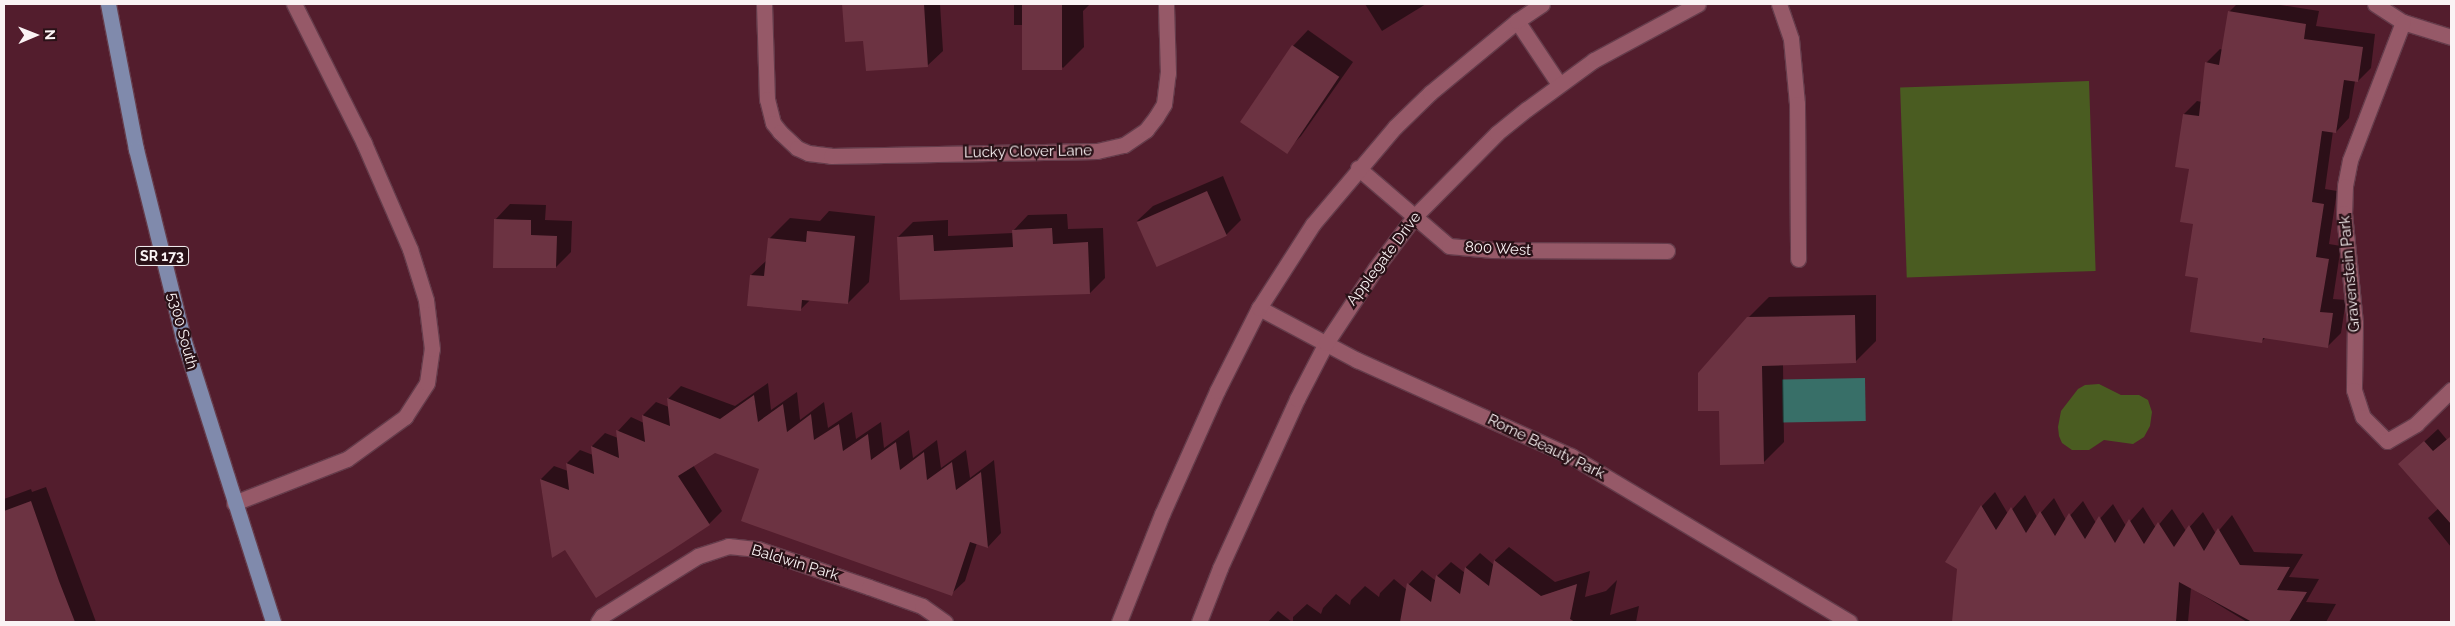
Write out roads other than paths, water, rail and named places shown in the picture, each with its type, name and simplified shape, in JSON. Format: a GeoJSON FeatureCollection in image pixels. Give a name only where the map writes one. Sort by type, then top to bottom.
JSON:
{"type":"FeatureCollection","features":[{"type":"Feature","properties":{"kind":"main road","name":"5300 South"},"geometry":{"type":"LineString","coordinates":[[108,4],[136,149],[183,338],[273,622]]}},
{"type":"Feature","properties":{"kind":"street"},"geometry":{"type":"LineString","coordinates":[[234,503],[347,459],[405,417],[427,383],[432,348],[426,300],[410,249],[364,143],[294,4]]}},
{"type":"Feature","properties":{"kind":"street","name":"Lucky Clover Lane"},"geometry":{"type":"LineString","coordinates":[[764,4],[766,99],[768,112],[780,132],[802,150],[830,156],[1111,149],[1124,144],[1140,134],[1156,118],[1164,104],[1168,73],[1166,4]]}},
{"type":"Feature","properties":{"kind":"street"},"geometry":{"type":"LineString","coordinates":[[1119,622],[1170,496],[1217,390],[1259,308],[1313,224],[1395,126],[1430,92],[1517,21],[1542,4]]}},
{"type":"Feature","properties":{"kind":"street","name":"Applegate Drive"},"geometry":{"type":"LineString","coordinates":[[1199,622],[1220,568],[1297,399],[1326,343],[1375,268],[1414,217],[1497,133],[1560,84],[1630,40],[1698,4]]}},
{"type":"Feature","properties":{"kind":"street"},"geometry":{"type":"LineString","coordinates":[[1779,4],[1792,39],[1797,104],[1798,259]]}},
{"type":"Feature","properties":{"kind":"street"},"geometry":{"type":"LineString","coordinates":[[2375,4],[2402,22],[2451,37]]}},
{"type":"Feature","properties":{"kind":"street"},"geometry":{"type":"LineString","coordinates":[[1517,21],[1560,84]]}},
{"type":"Feature","properties":{"kind":"street","name":"Gravenstein Park"},"geometry":{"type":"LineString","coordinates":[[2402,22],[2350,160],[2345,186],[2344,213],[2355,323],[2354,390],[2363,417],[2387,441],[2416,424],[2451,390]]}},
{"type":"Feature","properties":{"kind":"street","name":"800 West"},"geometry":{"type":"LineString","coordinates":[[1358,168],[1450,246],[1493,250],[1667,251]]}},
{"type":"Feature","properties":{"kind":"street","name":"Rome Beauty Park"},"geometry":{"type":"LineString","coordinates":[[1259,308],[1357,360],[1571,456],[1849,622]]}},
{"type":"Feature","properties":{"kind":"street","name":"Baldwin Park"},"geometry":{"type":"LineString","coordinates":[[598,622],[602,616],[698,556],[728,546],[758,549],[869,587],[922,606],[945,622]]}},
{"type":"Feature","properties":{"kind":"water"},"geometry":{"type":"Polygon","coordinates":[[[1865,378],[1866,421],[1783,422],[1782,379],[1865,378]]]}}]}
